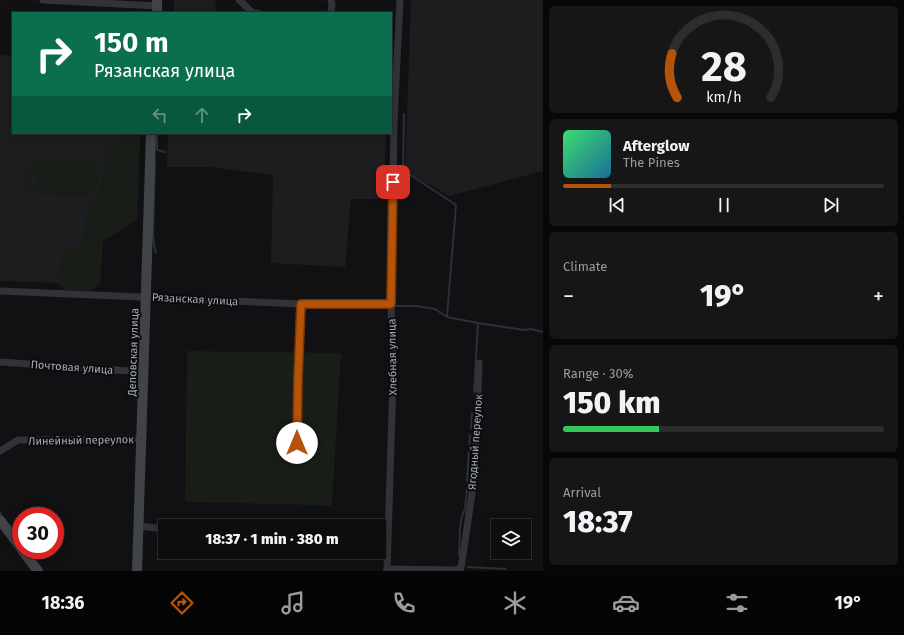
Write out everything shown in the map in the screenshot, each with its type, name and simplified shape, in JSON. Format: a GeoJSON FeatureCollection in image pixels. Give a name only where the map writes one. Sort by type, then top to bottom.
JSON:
{"type":"FeatureCollection","features":[{"type":"Feature","properties":{"kind":"street"},"geometry":{"type":"LineString","coordinates":[[43,0],[157,6]]}},
{"type":"Feature","properties":{"kind":"street"},"geometry":{"type":"LineString","coordinates":[[239,0],[253,12]]}},
{"type":"Feature","properties":{"kind":"street"},"geometry":{"type":"LineString","coordinates":[[331,0],[331,12]]}},
{"type":"Feature","properties":{"kind":"street","name":"Хлебная улица"},"geometry":{"type":"LineString","coordinates":[[387,570],[393,380],[391,304],[394,121],[400,0]]}},
{"type":"Feature","properties":{"kind":"street","name":"Деповская улица"},"geometry":{"type":"LineString","coordinates":[[137,571],[151,134]]}},
{"type":"Feature","properties":{"kind":"street","name":"Рязанская улица"},"geometry":{"type":"LineString","coordinates":[[0,290],[301,304],[391,304]]}},
{"type":"Feature","properties":{"kind":"street"},"geometry":{"type":"LineString","coordinates":[[297,443],[301,304]]}},
{"type":"Feature","properties":{"kind":"street","name":"Почтовая улица"},"geometry":{"type":"LineString","coordinates":[[0,362],[144,372]]}},
{"type":"Feature","properties":{"kind":"street","name":"Ягодный переулок"},"geometry":{"type":"LineString","coordinates":[[387,570],[455,570],[461,568],[475,473],[479,363]]}},
{"type":"Feature","properties":{"kind":"street","name":"Линейный переулок"},"geometry":{"type":"LineString","coordinates":[[0,451],[18,440],[141,439]]}},
{"type":"Feature","properties":{"kind":"street"},"geometry":{"type":"LineString","coordinates":[[0,520],[12,536]]}},
{"type":"Feature","properties":{"kind":"street"},"geometry":{"type":"LineString","coordinates":[[139,526],[158,528]]}},
{"type":"Feature","properties":{"kind":"street"},"geometry":{"type":"LineString","coordinates":[[29,559],[38,571]]}},
{"type":"Feature","properties":{"kind":"shaded area"},"geometry":{"type":"Polygon","coordinates":[[[174,0],[215,0],[217,12],[174,12],[174,0]]]}},
{"type":"Feature","properties":{"kind":"shaded area"},"geometry":{"type":"Polygon","coordinates":[[[411,0],[543,0],[543,171],[449,196],[405,171],[411,0]]]}},
{"type":"Feature","properties":{"kind":"shaded area"},"geometry":{"type":"Polygon","coordinates":[[[0,55],[12,56],[12,134],[140,134],[137,220],[102,220],[103,241],[100,284],[0,281],[0,55]]]}},
{"type":"Feature","properties":{"kind":"shaded area"},"geometry":{"type":"Polygon","coordinates":[[[123,134],[140,134],[137,220],[103,241],[100,284],[92,291],[66,290],[57,283],[63,250],[84,242],[87,204],[98,200],[106,149],[123,134]]]}},
{"type":"Feature","properties":{"kind":"shaded area"},"geometry":{"type":"Polygon","coordinates":[[[168,134],[386,134],[384,199],[351,199],[345,267],[271,263],[273,175],[209,167],[167,167],[168,134]]]}},
{"type":"Feature","properties":{"kind":"shaded area"},"geometry":{"type":"Polygon","coordinates":[[[31,162],[98,162],[98,167],[93,167],[98,180],[96,188],[84,196],[38,195],[29,190],[25,182],[27,172],[31,162]],[[37,167],[33,172],[30,179],[32,188],[36,190],[37,167]]]}},
{"type":"Feature","properties":{"kind":"shaded area"},"geometry":{"type":"Polygon","coordinates":[[[187,351],[341,353],[332,506],[185,502],[187,351]]]}},
{"type":"Feature","properties":{"kind":"waterway"},"geometry":{"type":"LineString","coordinates":[[404,114],[403,170],[456,205],[447,317],[543,332]]}},
{"type":"Feature","properties":{"kind":"waterway"},"geometry":{"type":"LineString","coordinates":[[157,134],[157,150],[165,152]]}},
{"type":"Feature","properties":{"kind":"waterway"},"geometry":{"type":"LineString","coordinates":[[155,161],[153,234],[156,253]]}},
{"type":"Feature","properties":{"kind":"waterway"},"geometry":{"type":"LineString","coordinates":[[396,306],[417,306],[435,309],[447,317]]}},
{"type":"Feature","properties":{"kind":"waterway"},"geometry":{"type":"LineString","coordinates":[[474,392],[478,323]]}},
{"type":"Feature","properties":{"kind":"waterway"},"geometry":{"type":"LineString","coordinates":[[471,428],[472,413]]}},
{"type":"Feature","properties":{"kind":"waterway"},"geometry":{"type":"LineString","coordinates":[[467,481],[470,435]]}},
{"type":"Feature","properties":{"kind":"waterway"},"geometry":{"type":"LineString","coordinates":[[459,555],[460,527],[465,509],[467,489]]}},
{"type":"Feature","properties":{"kind":"waterway"},"geometry":{"type":"LineString","coordinates":[[468,567],[506,569]]}},
{"type":"Feature","properties":{"kind":"route"},"geometry":{"type":"LineString","coordinates":[[297,443],[301,304],[391,304],[393,182]]}}]}
